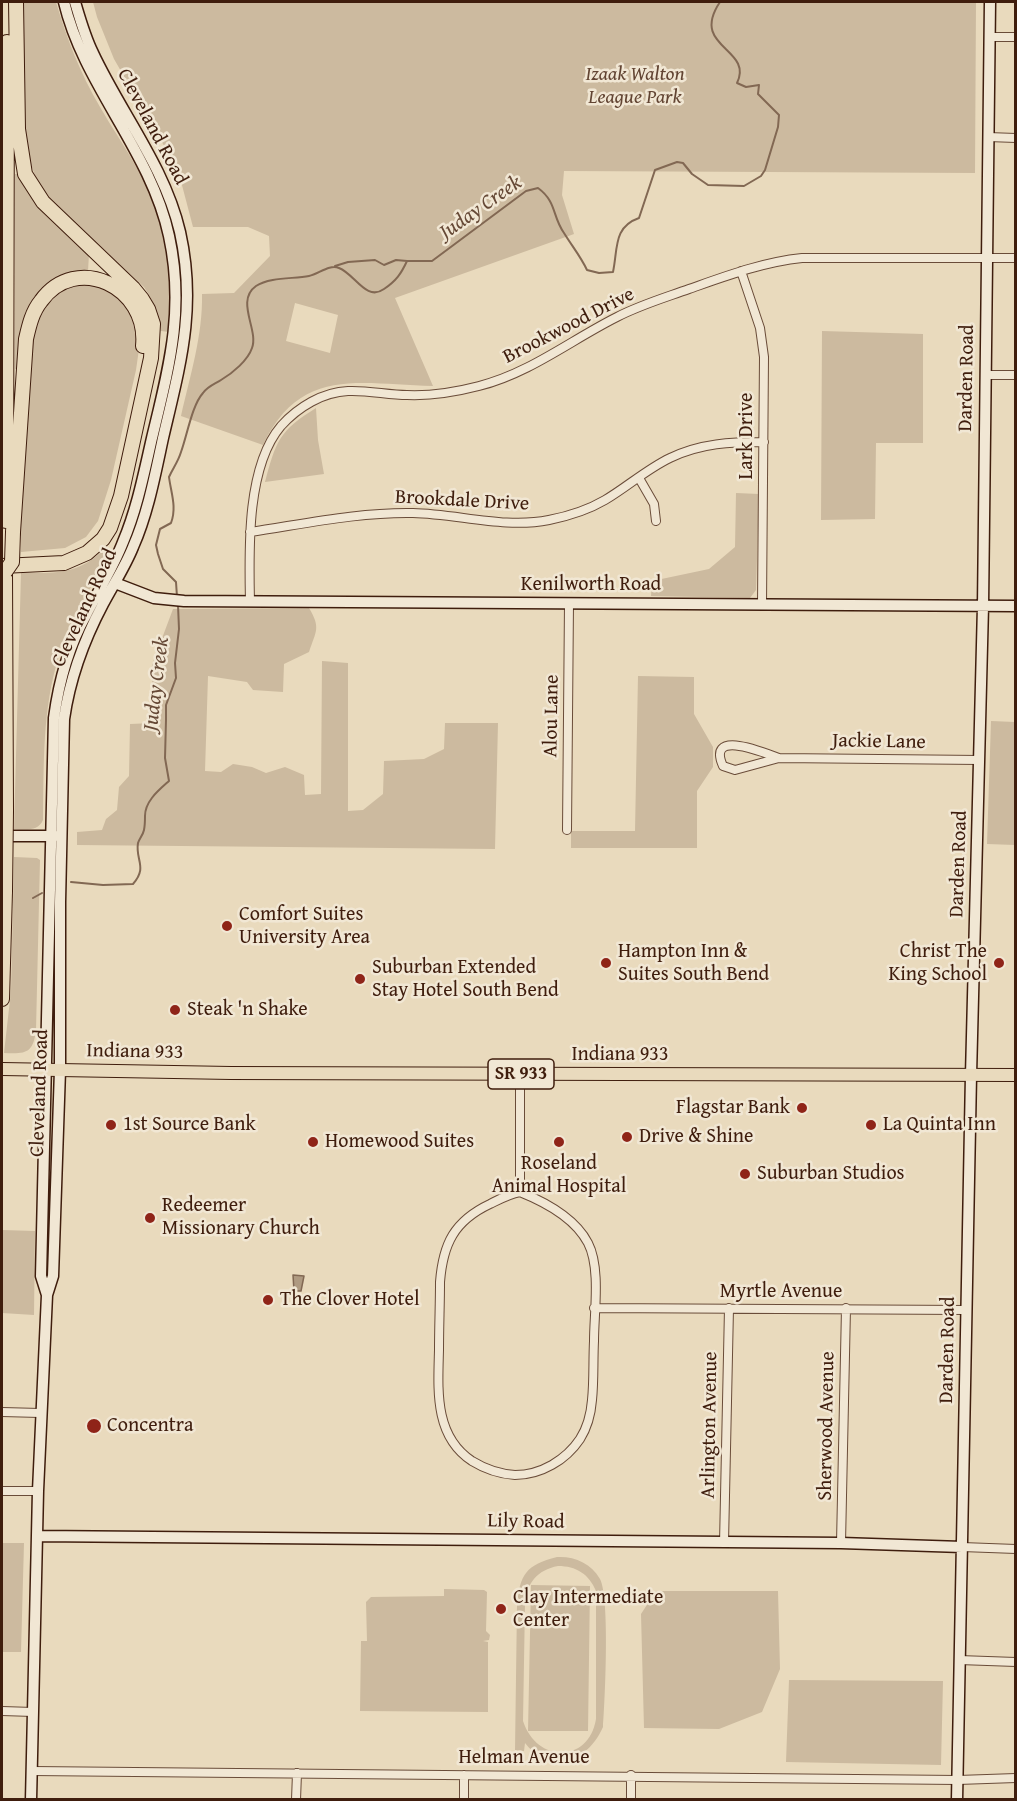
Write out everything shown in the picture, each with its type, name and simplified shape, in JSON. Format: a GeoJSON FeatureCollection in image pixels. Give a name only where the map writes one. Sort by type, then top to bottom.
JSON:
{"type":"FeatureCollection","features":[{"type":"Feature","properties":{"kind":"highway"},"geometry":{"type":"LineString","coordinates":[[3,569],[12,562],[7,2]]}},
{"type":"Feature","properties":{"kind":"highway"},"geometry":{"type":"LineString","coordinates":[[3,569],[63,563],[87,553],[103,539],[110,528],[121,496],[151,358],[153,338],[153,324],[148,309],[133,288],[43,202],[25,174],[18,129],[16,2]]}},
{"type":"Feature","properties":{"kind":"highway"},"geometry":{"type":"LineString","coordinates":[[2,558],[57,555],[72,551],[87,543],[104,520],[132,409],[144,339],[141,317],[135,306],[129,297],[115,286],[87,278],[56,286],[41,300],[30,324],[24,356],[10,532]]}},
{"type":"Feature","properties":{"kind":"highway"},"geometry":{"type":"LineString","coordinates":[[2,999],[6,811],[6,593],[3,569]]}},
{"type":"Feature","properties":{"kind":"main road","name":"SR 933"},"geometry":{"type":"LineString","coordinates":[[2,1069],[45,1070]]}},
{"type":"Feature","properties":{"kind":"main road","name":"Indiana 933"},"geometry":{"type":"LineString","coordinates":[[45,1070],[194,1073],[1016,1075]]}},
{"type":"Feature","properties":{"kind":"street","name":"Cleveland Road"},"geometry":{"type":"LineString","coordinates":[[31,1800],[40,1413],[47,1294],[53,1276],[60,1070],[52,742],[57,691],[74,639],[114,564],[131,520],[170,361],[177,311],[174,261],[162,210],[142,165],[82,57],[64,2]]}},
{"type":"Feature","properties":{"kind":"street","name":"Cleveland Road"},"geometry":{"type":"LineString","coordinates":[[47,1294],[41,1276],[45,1070],[55,836],[67,694],[84,644],[134,547],[142,524],[186,336],[187,284],[180,231],[162,181],[92,52],[75,2]]}},
{"type":"Feature","properties":{"kind":"street","name":"Darden Road"},"geometry":{"type":"LineString","coordinates":[[957,1800],[983,606],[990,2]]}},
{"type":"Feature","properties":{"kind":"street"},"geometry":{"type":"LineString","coordinates":[[990,37],[1016,37]]}},
{"type":"Feature","properties":{"kind":"street"},"geometry":{"type":"LineString","coordinates":[[988,137],[1016,138]]}},
{"type":"Feature","properties":{"kind":"street","name":"Brookwood Drive"},"geometry":{"type":"LineString","coordinates":[[250,602],[250,532],[258,478],[273,438],[281,426],[315,399],[347,391],[407,395],[442,393],[481,386],[530,367],[580,336],[634,309],[769,263],[802,258],[1016,258]]}},
{"type":"Feature","properties":{"kind":"street","name":"Lark Drive"},"geometry":{"type":"LineString","coordinates":[[741,271],[762,340],[764,357],[762,604]]}},
{"type":"Feature","properties":{"kind":"street"},"geometry":{"type":"LineString","coordinates":[[985,375],[1016,375]]}},
{"type":"Feature","properties":{"kind":"street","name":"Brookdale Drive"},"geometry":{"type":"LineString","coordinates":[[250,532],[350,517],[389,514],[428,514],[509,523],[549,520],[586,509],[668,459],[701,446],[730,442],[764,442]]}},
{"type":"Feature","properties":{"kind":"street"},"geometry":{"type":"LineString","coordinates":[[639,478],[654,504],[656,521]]}},
{"type":"Feature","properties":{"kind":"street","name":"Kenilworth Road"},"geometry":{"type":"LineString","coordinates":[[115,583],[146,595],[184,601],[1016,606]]}},
{"type":"Feature","properties":{"kind":"street","name":"Alou Lane"},"geometry":{"type":"LineString","coordinates":[[567,830],[569,603]]}},
{"type":"Feature","properties":{"kind":"street","name":"Jackie Lane"},"geometry":{"type":"LineString","coordinates":[[779,758],[735,745],[723,748],[720,760],[723,766],[735,770],[779,758],[980,760]]}},
{"type":"Feature","properties":{"kind":"street"},"geometry":{"type":"LineString","coordinates":[[2,836],[55,836]]}},
{"type":"Feature","properties":{"kind":"street"},"geometry":{"type":"LineString","coordinates":[[520,1074],[520,1192]]}},
{"type":"Feature","properties":{"kind":"street"},"geometry":{"type":"LineString","coordinates":[[520,1192],[574,1224],[587,1240],[593,1257],[594,1308],[592,1401],[585,1428],[575,1446],[557,1462],[546,1468],[522,1474],[490,1470],[469,1459],[460,1451],[447,1433],[438,1397],[443,1254],[448,1242],[463,1221],[478,1209],[520,1192]]}},
{"type":"Feature","properties":{"kind":"street","name":"Myrtle Avenue"},"geometry":{"type":"LineString","coordinates":[[594,1308],[967,1310]]}},
{"type":"Feature","properties":{"kind":"street","name":"Arlington Avenue"},"geometry":{"type":"LineString","coordinates":[[724,1543],[729,1308]]}},
{"type":"Feature","properties":{"kind":"street","name":"Sherwood Avenue"},"geometry":{"type":"LineString","coordinates":[[842,1543],[846,1308]]}},
{"type":"Feature","properties":{"kind":"street"},"geometry":{"type":"LineString","coordinates":[[2,1412],[40,1413]]}},
{"type":"Feature","properties":{"kind":"street"},"geometry":{"type":"LineString","coordinates":[[2,1491],[38,1491]]}},
{"type":"Feature","properties":{"kind":"street","name":"Lily Road"},"geometry":{"type":"LineString","coordinates":[[37,1536],[842,1543],[1016,1549]]}},
{"type":"Feature","properties":{"kind":"street"},"geometry":{"type":"LineString","coordinates":[[959,1660],[1016,1662]]}},
{"type":"Feature","properties":{"kind":"street"},"geometry":{"type":"LineString","coordinates":[[2,1711],[33,1712]]}},
{"type":"Feature","properties":{"kind":"street","name":"Helman Avenue"},"geometry":{"type":"LineString","coordinates":[[32,1771],[631,1775],[958,1780],[1016,1778]]}},
{"type":"Feature","properties":{"kind":"street"},"geometry":{"type":"LineString","coordinates":[[296,1800],[297,1773]]}},
{"type":"Feature","properties":{"kind":"street"},"geometry":{"type":"LineString","coordinates":[[464,1775],[464,1800]]}},
{"type":"Feature","properties":{"kind":"street"},"geometry":{"type":"LineString","coordinates":[[631,1775],[631,1800]]}},
{"type":"Feature","properties":{"kind":"green space"},"geometry":{"type":"Polygon","coordinates":[[[22,2],[56,2],[80,69],[150,192],[161,223],[169,264],[169,332],[161,331],[156,308],[144,287],[55,205],[37,181],[27,154],[25,138],[22,2]]]}},
{"type":"Feature","properties":{"kind":"green space","name":"Izaak Walton League Park"},"geometry":{"type":"Polygon","coordinates":[[[93,2],[976,2],[975,173],[564,171],[562,195],[574,234],[395,298],[433,386],[358,383],[335,385],[315,391],[295,402],[278,419],[263,445],[181,416],[198,340],[202,294],[234,293],[270,256],[269,236],[248,227],[193,227],[178,170],[114,59],[93,2]],[[295,303],[286,341],[330,353],[338,315],[295,303]]]}},
{"type":"Feature","properties":{"kind":"green space"},"geometry":{"type":"Polygon","coordinates":[[[15,174],[19,174],[41,207],[89,254],[88,271],[67,274],[52,281],[40,291],[32,303],[23,334],[18,369],[15,369],[15,174]]]}},
{"type":"Feature","properties":{"kind":"green space"},"geometry":{"type":"Polygon","coordinates":[[[83,283],[105,287],[131,307],[140,342],[136,370],[111,480],[98,521],[86,537],[65,548],[21,552],[21,492],[34,329],[42,312],[52,299],[65,289],[83,283]]]}},
{"type":"Feature","properties":{"kind":"green space"},"geometry":{"type":"Polygon","coordinates":[[[822,331],[923,334],[923,443],[876,443],[875,519],[821,520],[822,331]]]}},
{"type":"Feature","properties":{"kind":"green space"},"geometry":{"type":"Polygon","coordinates":[[[316,408],[318,440],[324,474],[265,482],[272,456],[281,438],[294,424],[316,408]]]}},
{"type":"Feature","properties":{"kind":"green space"},"geometry":{"type":"Polygon","coordinates":[[[736,493],[759,494],[756,590],[750,598],[651,596],[652,581],[709,569],[735,547],[736,493]]]}},
{"type":"Feature","properties":{"kind":"green space"},"geometry":{"type":"Polygon","coordinates":[[[104,549],[110,555],[69,630],[53,676],[45,737],[43,820],[35,828],[14,829],[21,573],[66,571],[85,564],[104,549]]]}},
{"type":"Feature","properties":{"kind":"green space"},"geometry":{"type":"Polygon","coordinates":[[[309,608],[315,620],[315,634],[309,652],[284,664],[283,692],[253,690],[247,682],[208,676],[205,771],[221,772],[233,764],[252,767],[266,773],[285,767],[304,775],[305,795],[321,794],[322,661],[348,663],[348,811],[363,810],[383,794],[384,761],[424,759],[444,749],[445,723],[498,723],[495,849],[77,845],[77,832],[102,830],[106,819],[117,810],[119,787],[129,776],[130,724],[153,723],[152,665],[173,609],[309,608]]]}},
{"type":"Feature","properties":{"kind":"green space"},"geometry":{"type":"Polygon","coordinates":[[[638,676],[694,677],[694,714],[713,747],[713,767],[697,791],[697,848],[571,848],[571,831],[635,831],[638,676]]]}},
{"type":"Feature","properties":{"kind":"green space"},"geometry":{"type":"Polygon","coordinates":[[[991,721],[1015,722],[1015,845],[987,844],[991,721]]]}},
{"type":"Feature","properties":{"kind":"green space"},"geometry":{"type":"Polygon","coordinates":[[[14,857],[40,860],[36,1030],[31,1048],[18,1053],[4,1053],[11,991],[14,857]]]}},
{"type":"Feature","properties":{"kind":"green space"},"geometry":{"type":"Polygon","coordinates":[[[2,1230],[35,1231],[34,1315],[2,1313],[2,1230]]]}},
{"type":"Feature","properties":{"kind":"green space"},"geometry":{"type":"Polygon","coordinates":[[[2,1543],[24,1543],[21,1652],[2,1652],[2,1543]]]}},
{"type":"Feature","properties":{"kind":"green space"},"geometry":{"type":"Polygon","coordinates":[[[557,1557],[570,1558],[587,1565],[600,1579],[605,1606],[603,1727],[588,1749],[568,1760],[557,1761],[546,1759],[535,1753],[525,1743],[524,1751],[515,1750],[518,1594],[527,1572],[557,1557]],[[565,1566],[551,1568],[539,1574],[528,1589],[526,1596],[523,1721],[530,1735],[539,1745],[550,1751],[562,1753],[584,1744],[596,1719],[596,1591],[586,1576],[576,1569],[565,1566]]]}},
{"type":"Feature","properties":{"kind":"green space"},"geometry":{"type":"Polygon","coordinates":[[[531,1585],[590,1586],[588,1731],[528,1731],[531,1585]]]}},
{"type":"Feature","properties":{"kind":"green space"},"geometry":{"type":"Polygon","coordinates":[[[444,1589],[487,1592],[486,1631],[490,1635],[489,1640],[483,1641],[488,1642],[488,1712],[360,1711],[361,1641],[367,1641],[366,1602],[371,1597],[444,1596],[444,1589]]]}},
{"type":"Feature","properties":{"kind":"green space"},"geometry":{"type":"Polygon","coordinates":[[[656,1591],[778,1591],[780,1669],[762,1712],[719,1729],[644,1728],[641,1614],[656,1591]]]}},
{"type":"Feature","properties":{"kind":"green space"},"geometry":{"type":"Polygon","coordinates":[[[789,1680],[943,1681],[941,1765],[786,1762],[789,1680]]]}},
{"type":"Feature","properties":{"kind":"shaded area"},"geometry":{"type":"Polygon","coordinates":[[[293,1275],[304,1276],[301,1291],[294,1291],[293,1275]]]}},
{"type":"Feature","properties":{"kind":"waterway","name":"Juday Creek"},"geometry":{"type":"LineString","coordinates":[[177,597],[176,582],[163,569],[156,545],[160,529],[171,523],[173,517],[174,506],[169,477],[180,456],[199,398],[207,389],[235,370],[250,353],[253,341],[247,307],[250,292],[256,286],[268,281],[309,276],[335,267],[345,271],[366,290],[378,292],[395,280],[407,261],[432,261],[526,191],[538,188],[551,204],[560,227],[587,270],[599,273],[613,272],[618,240],[625,227],[639,218],[655,170],[677,162],[683,163],[692,174],[708,185],[744,186],[761,176],[765,170],[778,127],[779,115],[758,94],[759,85],[746,87],[737,83],[740,71],[737,62],[716,39],[712,29],[713,17],[720,2]]}},
{"type":"Feature","properties":{"kind":"waterway","name":"Juday Creek"},"geometry":{"type":"LineString","coordinates":[[335,266],[348,262],[375,260],[384,265],[396,260],[407,261]]}},
{"type":"Feature","properties":{"kind":"waterway","name":"Juday Creek"},"geometry":{"type":"LineString","coordinates":[[71,882],[103,885],[133,884],[140,873],[138,843],[144,830],[147,805],[169,781],[165,758],[166,705],[176,678],[178,605]]}},
{"type":"Feature","properties":{"kind":"waterway","name":"Juday Creek"},"geometry":{"type":"LineString","coordinates":[[33,898],[42,893]]}},
{"type":"Feature","properties":{"kind":"place","name":"Comfort Suites University Area"},"geometry":{"type":"Point","coordinates":[227,926]}},
{"type":"Feature","properties":{"kind":"place","name":"Hampton Inn & Suites South Bend"},"geometry":{"type":"Point","coordinates":[606,963]}},
{"type":"Feature","properties":{"kind":"place","name":"Christ The King School"},"geometry":{"type":"Point","coordinates":[999,963]}},
{"type":"Feature","properties":{"kind":"place","name":"Suburban Extended Stay Hotel South Bend"},"geometry":{"type":"Point","coordinates":[360,979]}},
{"type":"Feature","properties":{"kind":"place","name":"Steak 'n Shake"},"geometry":{"type":"Point","coordinates":[175,1010]}},
{"type":"Feature","properties":{"kind":"place","name":"Flagstar Bank"},"geometry":{"type":"Point","coordinates":[802,1108]}},
{"type":"Feature","properties":{"kind":"place","name":"1st Source Bank"},"geometry":{"type":"Point","coordinates":[111,1125]}},
{"type":"Feature","properties":{"kind":"place","name":"La Quinta Inn"},"geometry":{"type":"Point","coordinates":[871,1125]}},
{"type":"Feature","properties":{"kind":"place","name":"Drive & Shine"},"geometry":{"type":"Point","coordinates":[627,1137]}},
{"type":"Feature","properties":{"kind":"place","name":"Homewood Suites"},"geometry":{"type":"Point","coordinates":[313,1142]}},
{"type":"Feature","properties":{"kind":"place","name":"Roseland Animal Hospital"},"geometry":{"type":"Point","coordinates":[559,1142]}},
{"type":"Feature","properties":{"kind":"place","name":"Suburban Studios"},"geometry":{"type":"Point","coordinates":[745,1174]}},
{"type":"Feature","properties":{"kind":"place","name":"Redeemer Missionary Church"},"geometry":{"type":"Point","coordinates":[150,1218]}},
{"type":"Feature","properties":{"kind":"place","name":"The Clover Hotel"},"geometry":{"type":"Point","coordinates":[268,1300]}},
{"type":"Feature","properties":{"kind":"place","name":"Concentra"},"geometry":{"type":"Point","coordinates":[94,1426]}},
{"type":"Feature","properties":{"kind":"place","name":"Clay Intermediate Center"},"geometry":{"type":"Point","coordinates":[501,1609]}}]}
